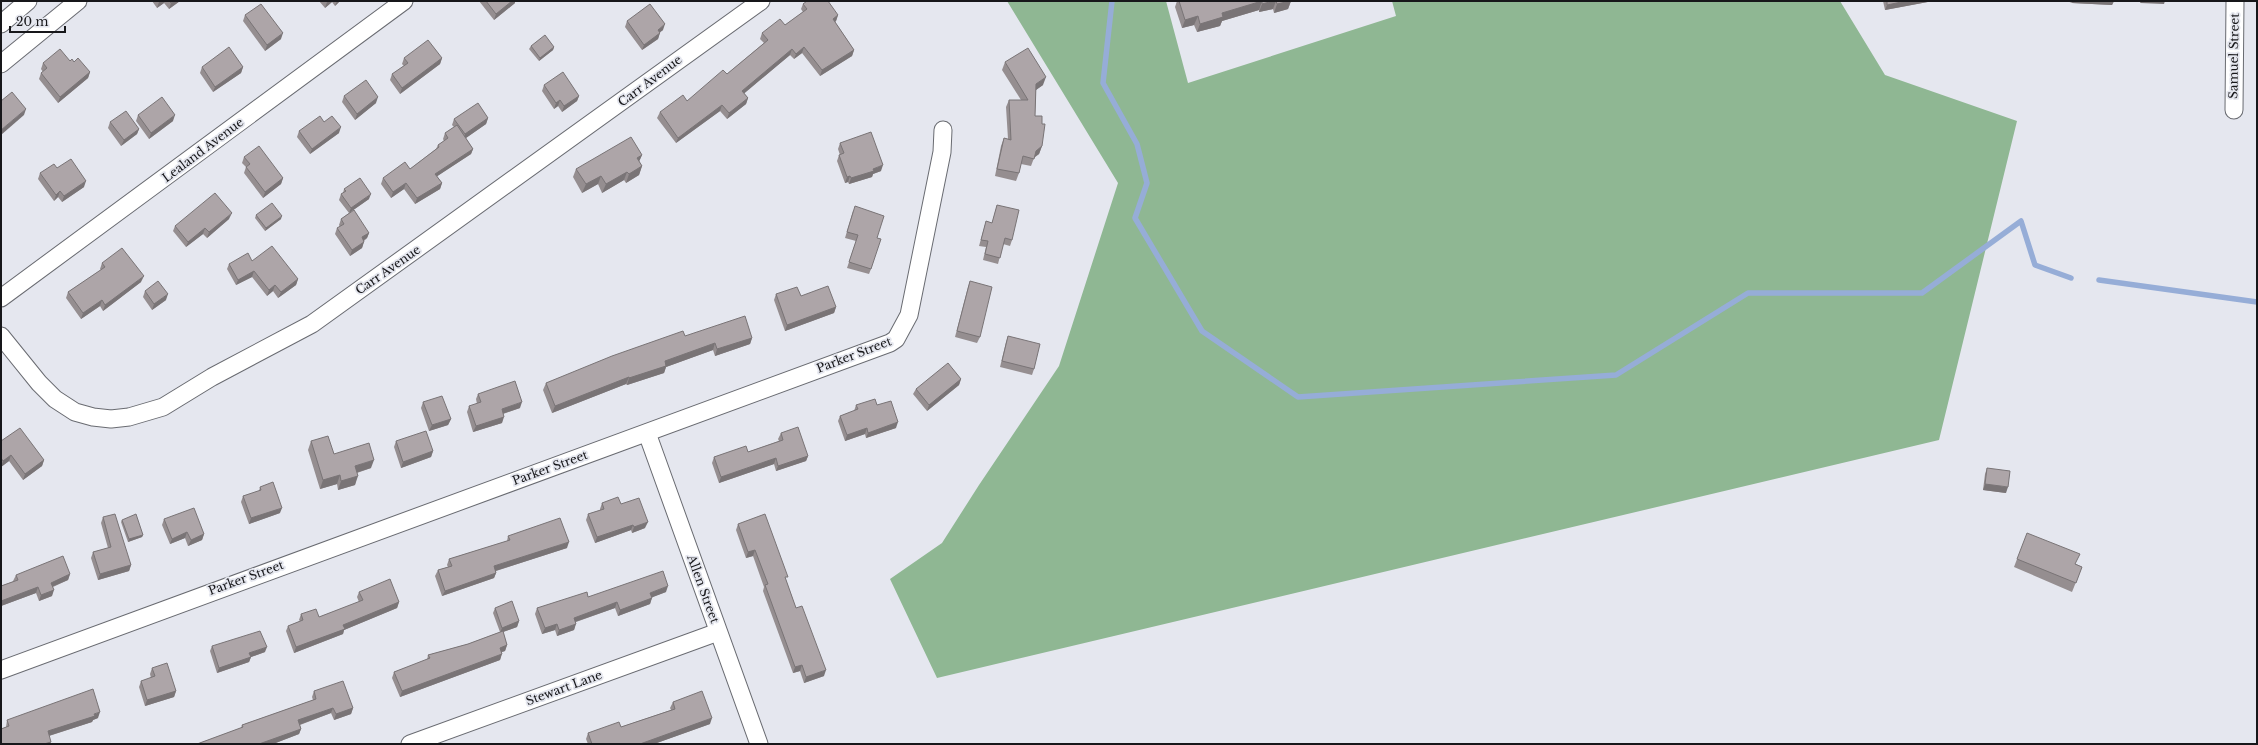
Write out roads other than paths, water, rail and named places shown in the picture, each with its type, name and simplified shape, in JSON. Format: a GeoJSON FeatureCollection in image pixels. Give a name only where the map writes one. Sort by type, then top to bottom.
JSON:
{"type":"FeatureCollection","features":[{"type":"Feature","properties":{"kind":"street"},"geometry":{"type":"LineString","coordinates":[[1,24],[28,1]]}},
{"type":"Feature","properties":{"kind":"street"},"geometry":{"type":"LineString","coordinates":[[1,64],[78,1]]}},
{"type":"Feature","properties":{"kind":"street","name":"Lealand Avenue"},"geometry":{"type":"LineString","coordinates":[[1,298],[404,1]]}},
{"type":"Feature","properties":{"kind":"street","name":"Carr Avenue"},"geometry":{"type":"LineString","coordinates":[[1,336],[39,383],[55,399],[75,412],[94,417],[111,418],[146,413],[163,406],[212,377],[312,324],[761,1]]}},
{"type":"Feature","properties":{"kind":"street","name":"Samuel Street"},"geometry":{"type":"LineString","coordinates":[[2234,110],[2235,1]]}},
{"type":"Feature","properties":{"kind":"street","name":"Parker Street"},"geometry":{"type":"LineString","coordinates":[[1,670],[247,578],[890,344],[896,339],[909,315],[942,152],[943,130]]}},
{"type":"Feature","properties":{"kind":"street","name":"Allen Street"},"geometry":{"type":"LineString","coordinates":[[646,433],[759,744]]}},
{"type":"Feature","properties":{"kind":"street","name":"Stewart Lane"},"geometry":{"type":"LineString","coordinates":[[410,744],[718,632]]}},
{"type":"Feature","properties":{"kind":"waterway"},"geometry":{"type":"LineString","coordinates":[[1112,1],[1103,83],[1137,144],[1147,183],[1135,218],[1202,331],[1298,397],[1616,375],[1748,293],[1922,293],[2021,221],[2035,265],[2071,278]]}},
{"type":"Feature","properties":{"kind":"waterway"},"geometry":{"type":"LineString","coordinates":[[2099,280],[2257,302]]}}]}
